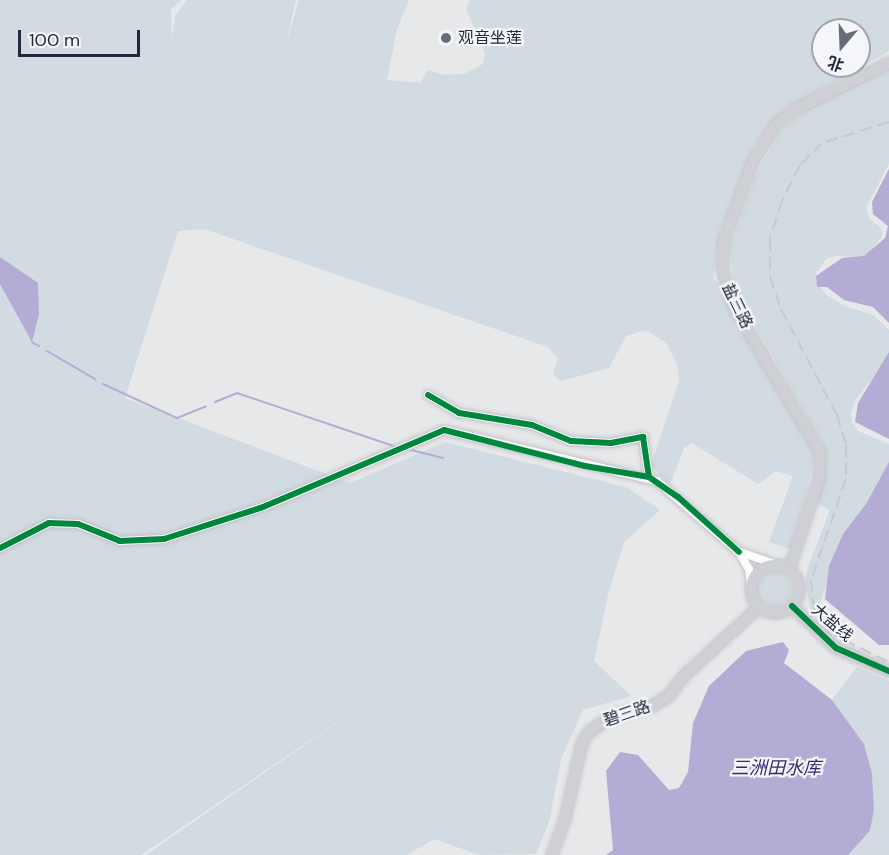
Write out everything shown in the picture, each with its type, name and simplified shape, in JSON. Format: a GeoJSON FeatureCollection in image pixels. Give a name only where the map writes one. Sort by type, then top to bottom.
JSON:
{"type":"FeatureCollection","features":[{"type":"Feature","properties":{"kind":"main road","name":"盐三路"},"geometry":{"type":"LineString","coordinates":[[789,570],[819,480],[820,452],[732,303],[722,268],[724,241],[754,160],[776,125],[796,109],[889,63]]}},
{"type":"Feature","properties":{"kind":"main road"},"geometry":{"type":"LineString","coordinates":[[777,565],[789,570],[799,590],[792,606],[776,613],[759,607],[751,585],[759,570],[777,565]]}},
{"type":"Feature","properties":{"kind":"main road","name":"大盐线"},"geometry":{"type":"LineString","coordinates":[[792,606],[836,648],[889,671]]}},
{"type":"Feature","properties":{"kind":"main road","name":"碧三路"},"geometry":{"type":"LineString","coordinates":[[552,855],[565,819],[582,743],[590,731],[613,716],[653,706],[669,696],[697,663],[759,607]]}},
{"type":"Feature","properties":{"kind":"street"},"geometry":{"type":"LineString","coordinates":[[428,395],[459,413],[532,425],[571,441],[611,443],[643,437],[649,477]]}},
{"type":"Feature","properties":{"kind":"street"},"geometry":{"type":"LineString","coordinates":[[0,548],[36,527],[57,523],[78,525],[120,541],[164,538],[263,507],[444,430],[585,466],[649,477],[678,496],[739,552],[749,570],[751,585]]}},
{"type":"Feature","properties":{"kind":"street"},"geometry":{"type":"LineString","coordinates":[[739,552],[777,565]]}},
{"type":"Feature","properties":{"kind":"shaded area"},"geometry":{"type":"Polygon","coordinates":[[[0,0],[182,0],[171,9],[172,40],[175,16],[187,0],[296,0],[285,48],[299,0],[409,0],[397,29],[387,80],[420,83],[428,70],[444,75],[464,74],[483,64],[485,53],[466,9],[470,0],[889,0],[889,51],[871,61],[871,18],[811,18],[811,78],[841,78],[785,110],[767,127],[753,148],[720,233],[713,279],[721,285],[814,451],[809,487],[790,549],[769,542],[793,476],[776,471],[758,484],[692,443],[684,448],[670,485],[651,465],[679,381],[677,363],[666,343],[646,330],[626,336],[609,368],[561,381],[553,374],[558,359],[548,347],[204,229],[178,231],[125,398],[350,483],[445,442],[626,487],[660,510],[624,542],[608,595],[594,661],[631,696],[583,710],[561,759],[550,819],[536,854],[480,855],[434,839],[407,855],[146,855],[371,699],[141,855],[0,855],[0,0]]]}},
{"type":"Feature","properties":{"kind":"shaded area"},"geometry":{"type":"Polygon","coordinates":[[[889,66],[889,164],[866,207],[869,218],[882,229],[882,237],[865,258],[836,256],[826,259],[816,274],[818,285],[826,294],[844,306],[873,315],[889,330],[889,356],[855,401],[851,413],[852,423],[858,431],[889,444],[889,466],[842,543],[819,605],[811,612],[805,583],[808,567],[830,510],[817,504],[827,456],[822,442],[734,289],[730,247],[758,171],[780,132],[804,111],[866,78],[871,78],[871,76],[889,66]]]}},
{"type":"Feature","properties":{"kind":"shaded area"},"geometry":{"type":"Polygon","coordinates":[[[774,572],[786,577],[791,589],[786,601],[774,606],[762,601],[757,589],[762,577],[774,572]]]}},
{"type":"Feature","properties":{"kind":"shaded area"},"geometry":{"type":"Polygon","coordinates":[[[857,667],[889,681],[889,855],[848,855],[860,842],[874,810],[872,773],[864,744],[832,700],[857,667]]]}},
{"type":"Feature","properties":{"kind":"water"},"geometry":{"type":"Polygon","coordinates":[[[889,169],[889,323],[873,307],[844,300],[827,287],[817,287],[816,276],[842,258],[864,256],[885,238],[888,226],[873,214],[872,202],[889,169]]]}},
{"type":"Feature","properties":{"kind":"water"},"geometry":{"type":"Polygon","coordinates":[[[0,257],[38,283],[39,314],[32,342],[0,284],[0,257]]]}},
{"type":"Feature","properties":{"kind":"water"},"geometry":{"type":"Polygon","coordinates":[[[889,352],[889,439],[855,422],[858,403],[889,352]]]}},
{"type":"Feature","properties":{"kind":"water"},"geometry":{"type":"Polygon","coordinates":[[[889,462],[889,645],[879,645],[825,599],[829,566],[843,534],[866,504],[889,462]]]}},
{"type":"Feature","properties":{"kind":"water","name":"三洲田水库"},"geometry":{"type":"Polygon","coordinates":[[[783,642],[789,650],[784,663],[832,700],[864,744],[872,773],[874,810],[870,830],[848,855],[606,855],[613,850],[606,771],[620,752],[638,755],[669,790],[679,788],[688,772],[693,723],[709,686],[746,651],[783,642]]]}},
{"type":"Feature","properties":{"kind":"waterway"},"geometry":{"type":"LineString","coordinates":[[32,342],[39,346]]}},
{"type":"Feature","properties":{"kind":"waterway"},"geometry":{"type":"LineString","coordinates":[[47,351],[95,379]]}},
{"type":"Feature","properties":{"kind":"waterway"},"geometry":{"type":"LineString","coordinates":[[103,384],[177,418],[206,406]]}},
{"type":"Feature","properties":{"kind":"waterway"},"geometry":{"type":"LineString","coordinates":[[215,402],[237,393],[394,446]]}},
{"type":"Feature","properties":{"kind":"waterway"},"geometry":{"type":"LineString","coordinates":[[411,450],[443,458]]}},
{"type":"Feature","properties":{"kind":"railway"},"geometry":{"type":"LineString","coordinates":[[889,122],[822,143],[800,165],[782,201],[770,239],[770,277],[781,309],[837,415],[846,445],[846,479],[811,580],[814,609],[828,632],[889,662]]}},
{"type":"Feature","properties":{"kind":"cycle path"},"geometry":{"type":"LineString","coordinates":[[428,395],[459,413],[532,425],[571,441],[611,443],[643,437],[649,477]]}},
{"type":"Feature","properties":{"kind":"cycle path"},"geometry":{"type":"LineString","coordinates":[[0,548],[49,523],[78,524],[120,541],[164,539],[263,507],[444,430],[585,466],[649,477],[678,497],[739,552]]}},
{"type":"Feature","properties":{"kind":"cycle path"},"geometry":{"type":"LineString","coordinates":[[792,606],[836,648],[889,671]]}},
{"type":"Feature","properties":{"kind":"place","name":"观音坐莲"},"geometry":{"type":"Point","coordinates":[446,38]}}]}
